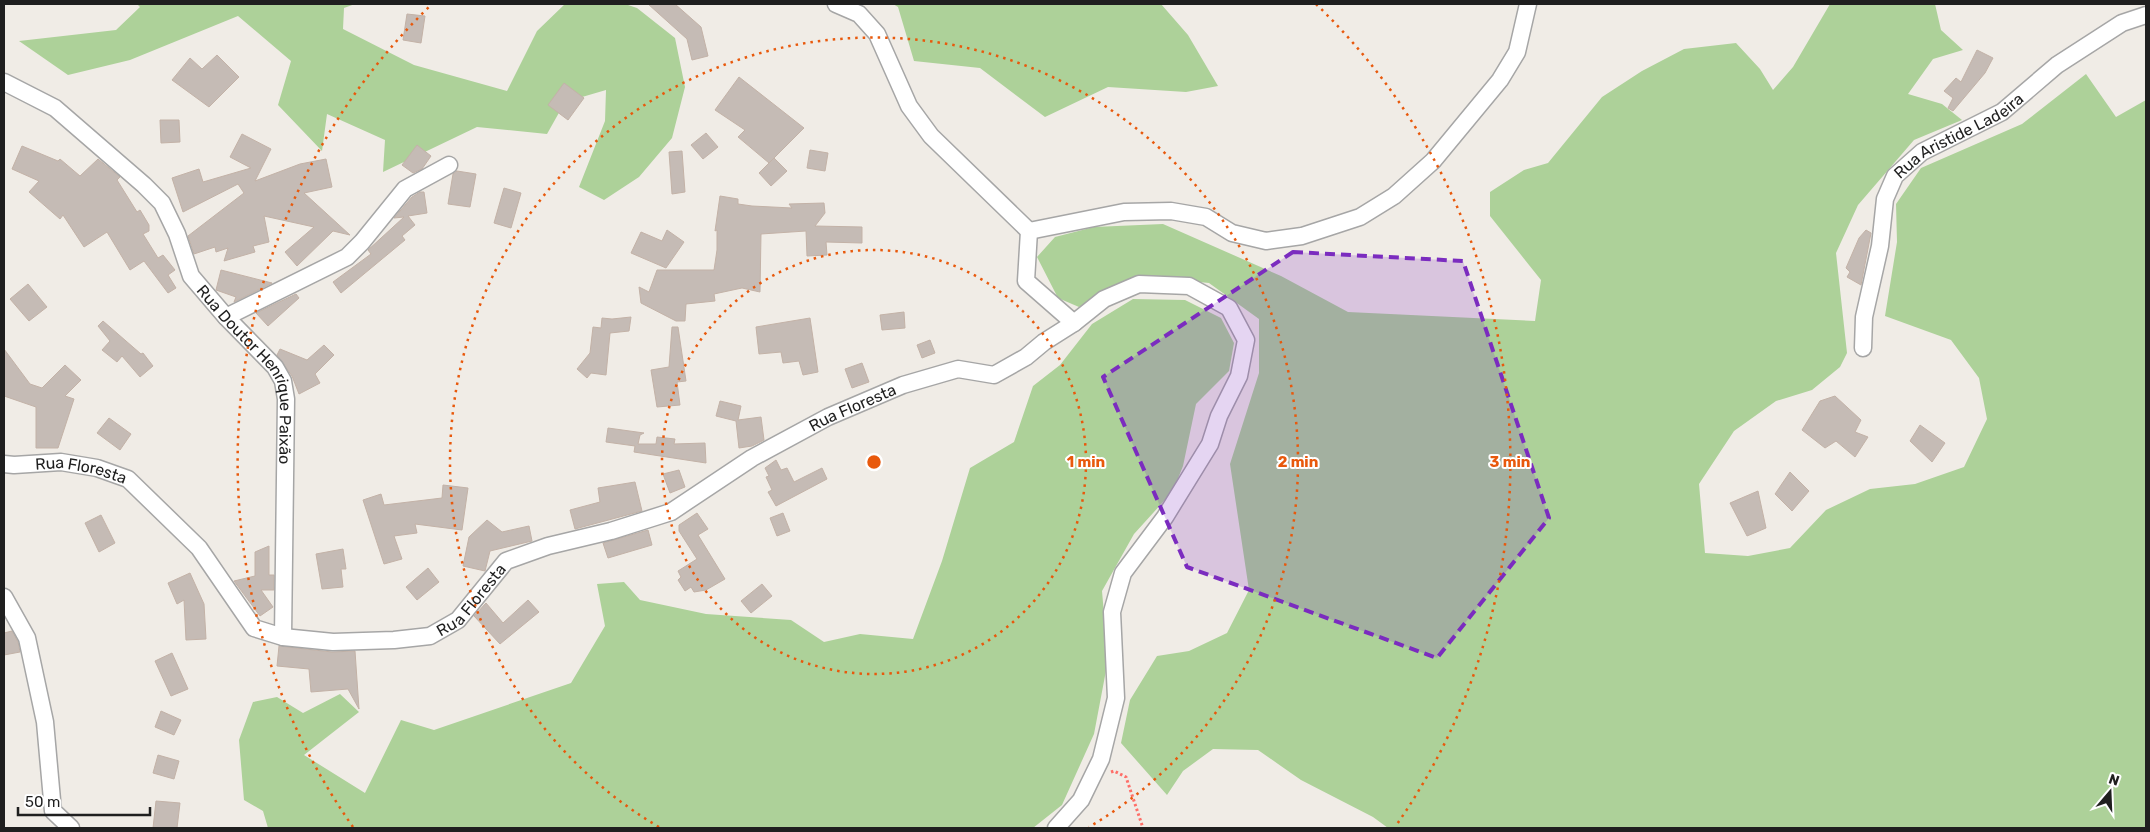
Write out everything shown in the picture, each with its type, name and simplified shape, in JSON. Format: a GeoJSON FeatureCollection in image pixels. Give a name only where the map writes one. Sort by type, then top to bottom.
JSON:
{"type":"FeatureCollection","features":[{"type":"Feature","properties":{"kind":"street"},"geometry":{"type":"LineString","coordinates":[[836,4],[859,14],[877,34],[909,106],[931,136],[1029,231],[1026,281],[1074,323]]}},
{"type":"Feature","properties":{"kind":"street"},"geometry":{"type":"LineString","coordinates":[[1029,231],[1124,212],[1171,211],[1206,217],[1232,233],[1266,241],[1302,236],[1360,217],[1394,196],[1433,160],[1500,80],[1517,52],[1528,4]]}},
{"type":"Feature","properties":{"kind":"street","name":"Rua Aristide Ladeira"},"geometry":{"type":"LineString","coordinates":[[1863,348],[1864,317],[1880,246],[1884,199],[1894,176],[1922,152],[2002,112],[2057,66],[2122,23],[2146,15]]}},
{"type":"Feature","properties":{"kind":"street","name":"Rua Doutor Henrique Paixão"},"geometry":{"type":"LineString","coordinates":[[4,82],[55,108],[144,185],[162,203],[176,234],[191,276],[226,317],[276,367],[283,381],[286,399],[283,637]]}},
{"type":"Feature","properties":{"kind":"street"},"geometry":{"type":"LineString","coordinates":[[226,317],[347,256],[362,242],[405,189],[449,165]]}},
{"type":"Feature","properties":{"kind":"street","name":"Rua Floresta"},"geometry":{"type":"LineString","coordinates":[[4,464],[61,462],[98,468],[128,479],[199,548],[254,628],[283,637],[333,642],[394,640],[430,636],[458,620],[506,561],[548,546],[671,512],[752,458],[828,417],[903,385],[958,370],[994,375],[1026,357],[1044,342],[1074,323],[1104,298],[1138,284],[1189,286],[1229,308],[1246,340],[1238,376],[1219,416],[1210,444],[1165,517],[1123,573],[1112,612],[1116,698],[1101,759],[1081,800],[1056,828]]}},
{"type":"Feature","properties":{"kind":"street"},"geometry":{"type":"LineString","coordinates":[[4,597],[27,638],[45,722],[53,811],[72,828]]}},
{"type":"Feature","properties":{"kind":"path"},"geometry":{"type":"LineString","coordinates":[[1094,775],[1114,771],[1126,777],[1143,828]]}},
{"type":"Feature","properties":{"kind":"highlighted area"},"geometry":{"type":"Polygon","coordinates":[[[1293,252],[1463,261],[1549,518],[1437,658],[1187,567],[1103,377],[1293,252]]]}},
{"type":"Feature","properties":{"kind":"green space"},"geometry":{"type":"Polygon","coordinates":[[[137,4],[355,4],[344,8],[343,29],[414,65],[507,91],[537,31],[565,4],[625,4],[637,8],[675,38],[685,87],[672,138],[639,177],[604,200],[579,187],[605,121],[606,90],[565,102],[547,134],[477,127],[383,172],[385,140],[327,114],[322,151],[278,105],[291,61],[238,16],[130,60],[68,75],[19,41],[116,30],[140,7],[137,4]]]}},
{"type":"Feature","properties":{"kind":"green space"},"geometry":{"type":"Polygon","coordinates":[[[893,4],[1161,4],[1188,35],[1218,86],[1186,92],[1108,87],[1045,117],[980,68],[914,61],[898,7],[893,4]]]}},
{"type":"Feature","properties":{"kind":"green space"},"geometry":{"type":"Polygon","coordinates":[[[1830,4],[1935,4],[1941,30],[1963,50],[1933,59],[1908,94],[1942,104],[1962,120],[1914,140],[1858,205],[1836,253],[1847,353],[1840,367],[1812,390],[1776,401],[1734,431],[1699,484],[1705,553],[1748,556],[1790,548],[1826,510],[1870,489],[1915,484],[1964,467],[1987,419],[1979,378],[1951,340],[1885,316],[1897,242],[1896,204],[1921,168],[2022,124],[2086,74],[2116,117],[2146,100],[2146,828],[1388,828],[1373,817],[1301,780],[1258,750],[1213,749],[1183,771],[1167,795],[1121,743],[1130,700],[1157,656],[1189,651],[1227,633],[1249,590],[1230,464],[1259,373],[1259,319],[1209,283],[1138,276],[1079,307],[1058,298],[1037,257],[1055,237],[1094,227],[1163,224],[1281,276],[1348,312],[1535,321],[1541,280],[1490,216],[1490,192],[1524,170],[1548,163],[1602,97],[1642,71],[1684,49],[1736,43],[1760,69],[1773,90],[1793,67],[1830,4]]]}},
{"type":"Feature","properties":{"kind":"green space"},"geometry":{"type":"Polygon","coordinates":[[[1133,299],[1185,300],[1221,318],[1234,343],[1229,371],[1196,404],[1183,466],[1173,491],[1134,534],[1102,591],[1108,660],[1094,734],[1062,805],[1033,828],[268,828],[263,811],[244,800],[239,740],[253,702],[277,697],[303,713],[340,694],[359,712],[304,755],[365,793],[401,720],[434,730],[571,683],[605,626],[597,584],[624,582],[640,600],[706,614],[791,620],[824,642],[860,634],[913,639],[942,561],[970,468],[1014,442],[1033,386],[1060,365],[1092,324],[1133,299]]]}},
{"type":"Feature","properties":{"kind":"building"},"geometry":{"type":"Polygon","coordinates":[[[648,4],[675,4],[701,27],[708,56],[692,60],[687,39],[648,4]]]}},
{"type":"Feature","properties":{"kind":"building"},"geometry":{"type":"Polygon","coordinates":[[[407,14],[425,16],[421,43],[403,40],[407,14]]]}},
{"type":"Feature","properties":{"kind":"building"},"geometry":{"type":"Polygon","coordinates":[[[1977,50],[1993,58],[1985,73],[1953,111],[1948,108],[1953,98],[1944,91],[1956,78],[1961,82],[1977,50]]]}},
{"type":"Feature","properties":{"kind":"building"},"geometry":{"type":"Polygon","coordinates":[[[217,55],[239,77],[209,107],[172,80],[190,58],[202,69],[217,55]]]}},
{"type":"Feature","properties":{"kind":"building"},"geometry":{"type":"Polygon","coordinates":[[[739,77],[804,128],[769,163],[738,137],[745,130],[715,110],[739,77]]]}},
{"type":"Feature","properties":{"kind":"building"},"geometry":{"type":"Polygon","coordinates":[[[564,83],[584,98],[568,120],[548,105],[564,83]]]}},
{"type":"Feature","properties":{"kind":"building"},"geometry":{"type":"Polygon","coordinates":[[[160,120],[179,120],[180,142],[161,143],[160,120]]]}},
{"type":"Feature","properties":{"kind":"building"},"geometry":{"type":"Polygon","coordinates":[[[706,133],[718,147],[703,159],[691,145],[706,133]]]}},
{"type":"Feature","properties":{"kind":"building"},"geometry":{"type":"Polygon","coordinates":[[[242,134],[271,149],[255,181],[300,164],[326,159],[332,187],[304,193],[350,235],[333,231],[297,266],[285,252],[314,227],[264,216],[269,242],[253,246],[255,252],[224,261],[228,248],[216,252],[215,247],[194,254],[188,236],[244,193],[238,184],[183,212],[172,178],[199,169],[203,182],[251,168],[230,157],[242,134]]]}},
{"type":"Feature","properties":{"kind":"building"},"geometry":{"type":"Polygon","coordinates":[[[417,145],[431,156],[422,169],[413,173],[402,165],[417,145]]]}},
{"type":"Feature","properties":{"kind":"building"},"geometry":{"type":"Polygon","coordinates":[[[22,146],[58,161],[60,159],[80,176],[98,159],[120,177],[117,180],[137,212],[140,210],[149,225],[149,231],[143,234],[158,258],[163,255],[175,270],[168,275],[176,288],[168,293],[144,261],[130,270],[107,232],[84,247],[63,215],[60,219],[29,192],[39,181],[12,169],[22,146]]]}},
{"type":"Feature","properties":{"kind":"building"},"geometry":{"type":"Polygon","coordinates":[[[810,150],[828,153],[825,171],[807,168],[810,150]]]}},
{"type":"Feature","properties":{"kind":"building"},"geometry":{"type":"Polygon","coordinates":[[[682,151],[685,192],[672,194],[669,152],[682,151]]]}},
{"type":"Feature","properties":{"kind":"building"},"geometry":{"type":"Polygon","coordinates":[[[774,158],[787,171],[771,186],[759,173],[774,158]]]}},
{"type":"Feature","properties":{"kind":"building"},"geometry":{"type":"Polygon","coordinates":[[[457,171],[476,174],[470,207],[448,204],[453,174],[457,171]]]}},
{"type":"Feature","properties":{"kind":"building"},"geometry":{"type":"Polygon","coordinates":[[[504,188],[521,193],[511,228],[494,223],[504,188]]]}},
{"type":"Feature","properties":{"kind":"building"},"geometry":{"type":"Polygon","coordinates":[[[420,192],[424,192],[427,213],[408,216],[415,225],[402,236],[405,240],[341,293],[333,282],[371,254],[368,250],[404,217],[394,218],[412,197],[420,192]]]}},
{"type":"Feature","properties":{"kind":"building"},"geometry":{"type":"Polygon","coordinates":[[[720,196],[738,199],[738,204],[752,206],[792,208],[789,204],[824,203],[825,213],[815,226],[862,227],[862,243],[826,242],[827,255],[807,256],[806,231],[761,234],[760,292],[742,288],[714,294],[715,301],[686,304],[685,321],[676,321],[641,303],[639,287],[649,292],[657,270],[714,270],[717,250],[717,230],[715,231],[720,196]]]}},
{"type":"Feature","properties":{"kind":"building"},"geometry":{"type":"Polygon","coordinates":[[[667,230],[684,242],[666,268],[631,253],[641,232],[662,241],[667,230]]]}},
{"type":"Feature","properties":{"kind":"building"},"geometry":{"type":"Polygon","coordinates":[[[1866,230],[1871,233],[1861,285],[1847,277],[1850,272],[1846,268],[1859,238],[1866,230]]]}},
{"type":"Feature","properties":{"kind":"building"},"geometry":{"type":"Polygon","coordinates":[[[221,270],[272,283],[234,302],[236,297],[216,290],[221,270]]]}},
{"type":"Feature","properties":{"kind":"building"},"geometry":{"type":"Polygon","coordinates":[[[28,284],[47,307],[29,321],[10,299],[28,284]]]}},
{"type":"Feature","properties":{"kind":"building"},"geometry":{"type":"Polygon","coordinates":[[[296,294],[299,298],[268,326],[256,313],[296,294]]]}},
{"type":"Feature","properties":{"kind":"building"},"geometry":{"type":"Polygon","coordinates":[[[904,312],[905,328],[882,330],[880,315],[904,312]]]}},
{"type":"Feature","properties":{"kind":"building"},"geometry":{"type":"Polygon","coordinates":[[[631,317],[629,331],[610,333],[606,375],[591,373],[587,378],[577,369],[590,353],[593,327],[601,328],[602,318],[631,317]]]}},
{"type":"Feature","properties":{"kind":"building"},"geometry":{"type":"Polygon","coordinates":[[[810,318],[818,372],[803,375],[799,361],[783,363],[781,352],[759,354],[756,327],[810,318]]]}},
{"type":"Feature","properties":{"kind":"building"},"geometry":{"type":"Polygon","coordinates":[[[103,321],[141,354],[143,353],[153,366],[140,377],[122,356],[117,362],[102,350],[110,341],[98,326],[103,321]]]}},
{"type":"Feature","properties":{"kind":"building"},"geometry":{"type":"Polygon","coordinates":[[[672,327],[678,327],[686,381],[677,382],[680,405],[657,407],[651,370],[669,367],[672,327]]]}},
{"type":"Feature","properties":{"kind":"building"},"geometry":{"type":"Polygon","coordinates":[[[930,340],[935,353],[922,358],[917,345],[930,340]]]}},
{"type":"Feature","properties":{"kind":"building"},"geometry":{"type":"Polygon","coordinates":[[[324,345],[334,355],[315,374],[320,383],[299,394],[292,376],[277,355],[280,349],[307,360],[324,345]]]}},
{"type":"Feature","properties":{"kind":"building"},"geometry":{"type":"Polygon","coordinates":[[[4,349],[30,384],[42,388],[65,365],[81,380],[65,396],[74,399],[58,448],[36,448],[36,407],[4,396],[4,349]]]}},
{"type":"Feature","properties":{"kind":"building"},"geometry":{"type":"Polygon","coordinates":[[[862,363],[869,382],[852,388],[845,369],[862,363]]]}},
{"type":"Feature","properties":{"kind":"building"},"geometry":{"type":"Polygon","coordinates":[[[1835,396],[1861,420],[1855,432],[1868,437],[1855,457],[1836,441],[1825,448],[1802,430],[1820,401],[1835,396]]]}},
{"type":"Feature","properties":{"kind":"building"},"geometry":{"type":"Polygon","coordinates":[[[720,401],[741,406],[738,420],[761,417],[764,440],[752,446],[739,448],[736,421],[716,416],[720,401]]]}},
{"type":"Feature","properties":{"kind":"building"},"geometry":{"type":"Polygon","coordinates":[[[109,418],[131,434],[120,450],[97,433],[109,418]]]}},
{"type":"Feature","properties":{"kind":"building"},"geometry":{"type":"Polygon","coordinates":[[[1920,425],[1945,443],[1932,462],[1910,441],[1920,425]]]}},
{"type":"Feature","properties":{"kind":"building"},"geometry":{"type":"Polygon","coordinates":[[[608,428],[644,433],[640,435],[638,444],[656,444],[657,437],[675,439],[674,444],[705,443],[706,463],[634,452],[635,446],[606,442],[608,428]]]}},
{"type":"Feature","properties":{"kind":"building"},"geometry":{"type":"Polygon","coordinates":[[[776,460],[781,470],[787,468],[794,482],[822,468],[827,479],[776,506],[768,492],[772,490],[766,477],[769,476],[765,468],[776,460]]]}},
{"type":"Feature","properties":{"kind":"building"},"geometry":{"type":"Polygon","coordinates":[[[679,470],[685,487],[670,493],[663,474],[679,470]]]}},
{"type":"Feature","properties":{"kind":"building"},"geometry":{"type":"Polygon","coordinates":[[[1790,472],[1809,491],[1792,511],[1775,494],[1790,472]]]}},
{"type":"Feature","properties":{"kind":"building"},"geometry":{"type":"Polygon","coordinates":[[[635,482],[642,511],[575,529],[570,510],[600,502],[598,488],[635,482]]]}},
{"type":"Feature","properties":{"kind":"building"},"geometry":{"type":"Polygon","coordinates":[[[443,485],[468,488],[462,530],[415,524],[417,533],[394,536],[402,559],[384,564],[363,500],[381,494],[384,505],[442,498],[443,485]]]}},
{"type":"Feature","properties":{"kind":"building"},"geometry":{"type":"Polygon","coordinates":[[[1758,491],[1766,528],[1747,536],[1730,503],[1758,491]]]}},
{"type":"Feature","properties":{"kind":"building"},"geometry":{"type":"Polygon","coordinates":[[[697,513],[708,529],[698,535],[725,579],[706,590],[694,592],[691,587],[685,591],[678,580],[681,577],[678,571],[697,559],[679,531],[679,525],[697,513]]]}},
{"type":"Feature","properties":{"kind":"building"},"geometry":{"type":"Polygon","coordinates":[[[783,513],[790,531],[777,536],[770,518],[783,513]]]}},
{"type":"Feature","properties":{"kind":"building"},"geometry":{"type":"Polygon","coordinates":[[[101,515],[115,543],[99,552],[85,523],[101,515]]]}},
{"type":"Feature","properties":{"kind":"building"},"geometry":{"type":"Polygon","coordinates":[[[487,520],[502,532],[529,526],[532,541],[490,551],[485,571],[463,566],[469,537],[487,520]]]}},
{"type":"Feature","properties":{"kind":"building"},"geometry":{"type":"Polygon","coordinates":[[[648,530],[652,545],[608,558],[603,543],[648,530]]]}},
{"type":"Feature","properties":{"kind":"building"},"geometry":{"type":"Polygon","coordinates":[[[269,546],[269,575],[274,575],[274,590],[261,590],[273,607],[260,616],[234,581],[255,576],[255,552],[269,546]]]}},
{"type":"Feature","properties":{"kind":"building"},"geometry":{"type":"Polygon","coordinates":[[[343,549],[346,569],[341,569],[343,587],[322,589],[316,554],[343,549]]]}},
{"type":"Feature","properties":{"kind":"building"},"geometry":{"type":"Polygon","coordinates":[[[428,568],[439,582],[417,600],[406,587],[428,568]]]}},
{"type":"Feature","properties":{"kind":"building"},"geometry":{"type":"Polygon","coordinates":[[[190,573],[204,604],[206,639],[186,640],[184,600],[177,604],[168,583],[190,573]]]}},
{"type":"Feature","properties":{"kind":"building"},"geometry":{"type":"Polygon","coordinates":[[[762,584],[772,596],[751,613],[741,601],[762,584]]]}},
{"type":"Feature","properties":{"kind":"building"},"geometry":{"type":"Polygon","coordinates":[[[528,600],[539,612],[500,644],[474,616],[486,603],[503,623],[528,600]]]}},
{"type":"Feature","properties":{"kind":"building"},"geometry":{"type":"Polygon","coordinates":[[[12,631],[18,642],[20,652],[4,655],[4,633],[12,631]]]}},
{"type":"Feature","properties":{"kind":"building"},"geometry":{"type":"Polygon","coordinates":[[[279,646],[332,652],[355,651],[359,709],[348,689],[311,692],[309,669],[277,666],[279,646]]]}},
{"type":"Feature","properties":{"kind":"building"},"geometry":{"type":"Polygon","coordinates":[[[172,653],[188,689],[171,696],[155,661],[172,653]]]}},
{"type":"Feature","properties":{"kind":"building"},"geometry":{"type":"Polygon","coordinates":[[[161,711],[181,720],[174,735],[155,727],[161,711]]]}},
{"type":"Feature","properties":{"kind":"building"},"geometry":{"type":"Polygon","coordinates":[[[158,755],[179,761],[174,779],[153,773],[158,755]]]}},
{"type":"Feature","properties":{"kind":"building"},"geometry":{"type":"Polygon","coordinates":[[[156,801],[180,803],[177,828],[153,828],[156,801]]]}}]}
